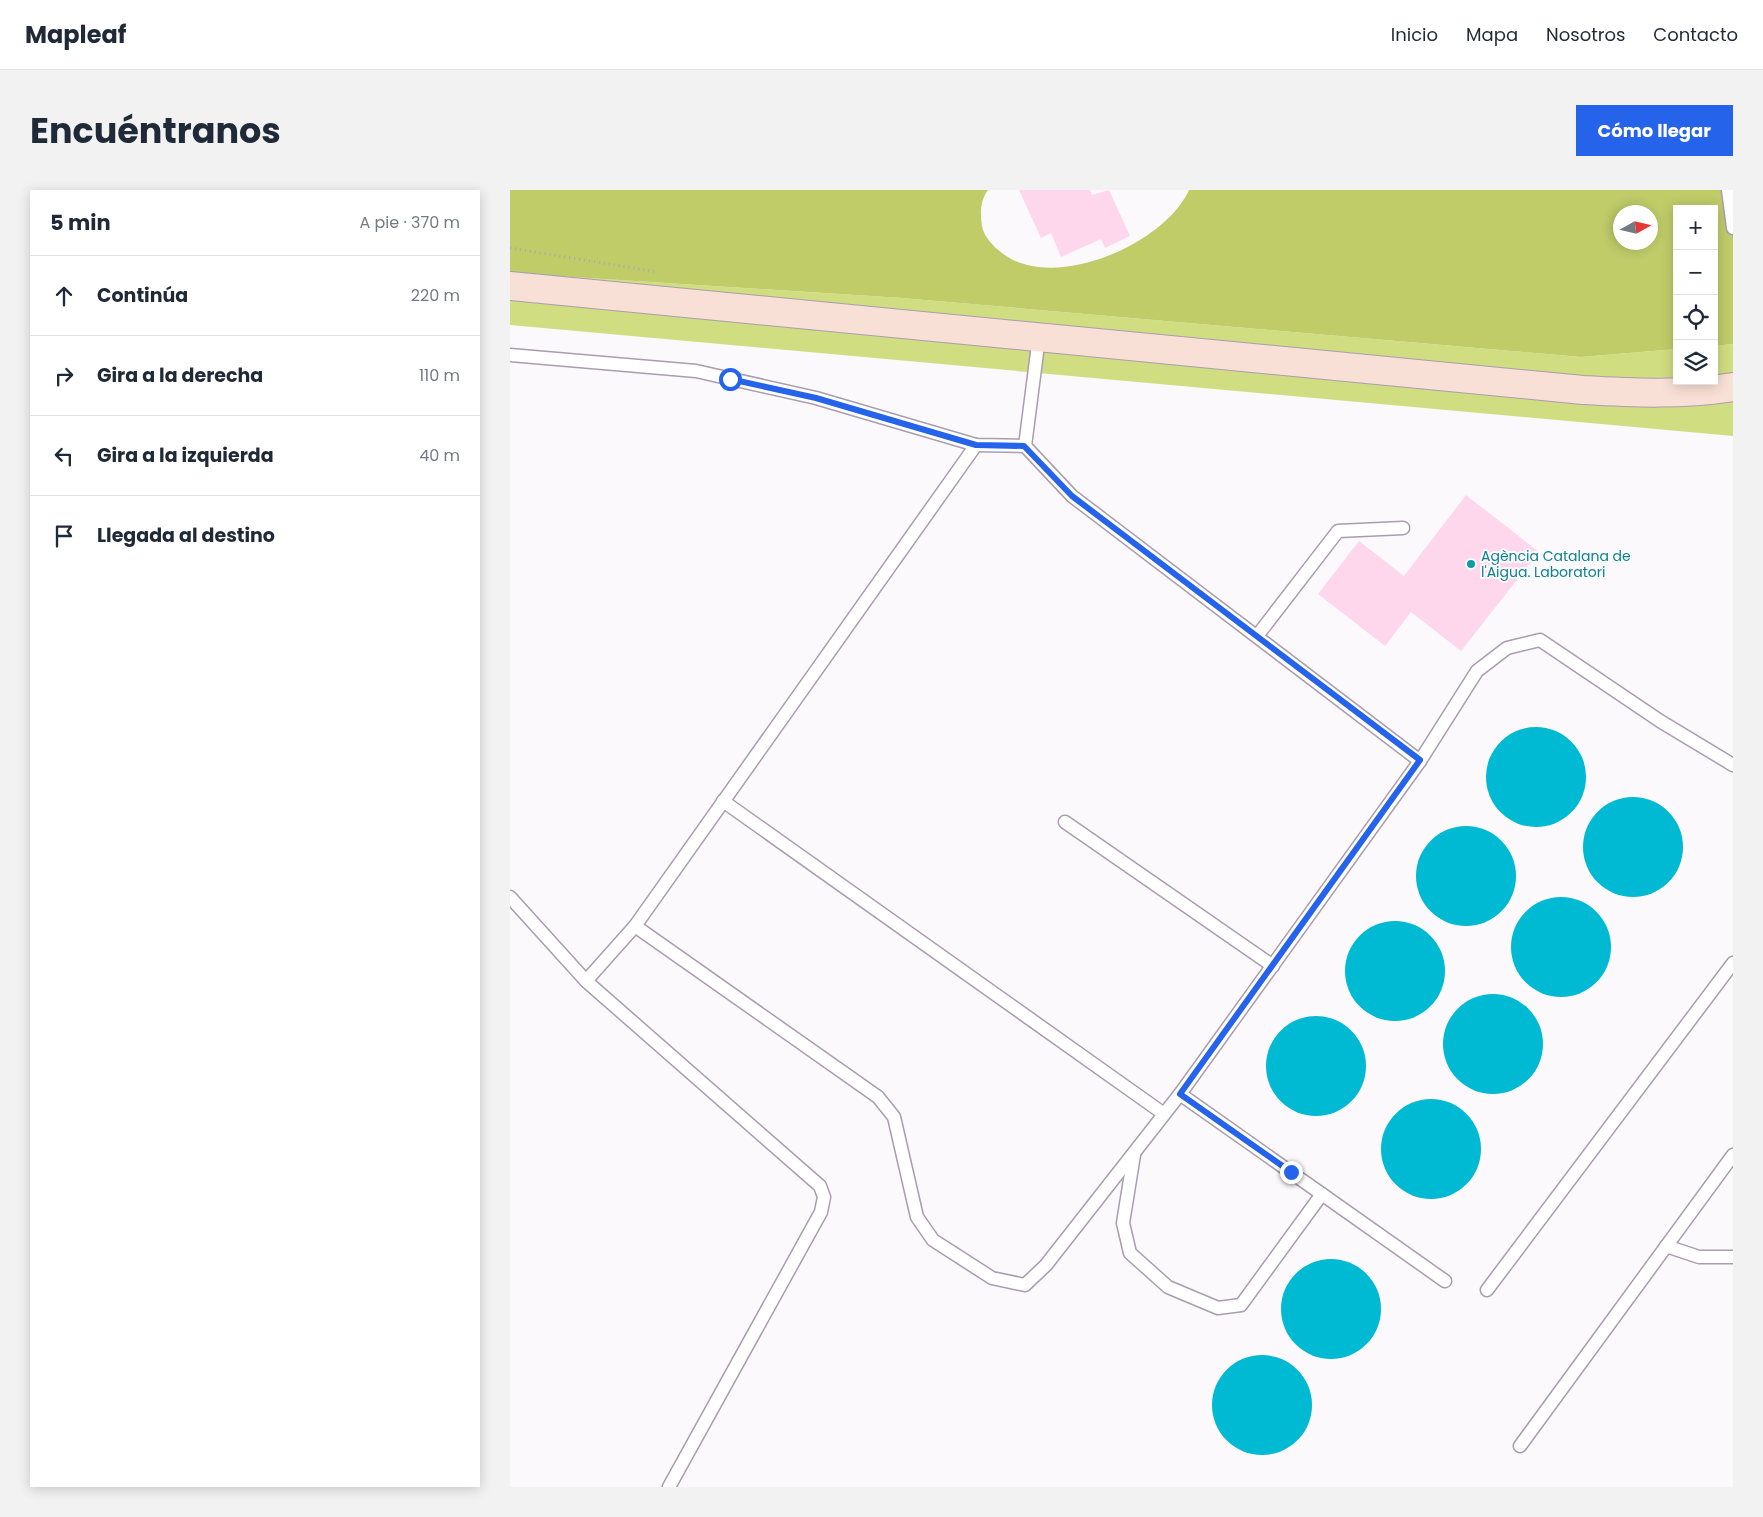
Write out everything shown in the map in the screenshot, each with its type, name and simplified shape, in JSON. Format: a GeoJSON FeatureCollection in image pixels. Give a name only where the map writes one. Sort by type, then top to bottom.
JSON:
{"type":"FeatureCollection","features":[{"type":"Feature","properties":{"kind":"street"},"geometry":{"type":"LineString","coordinates":[[510,286],[1583,390],[1644,394],[1692,393],[1733,387]]}},
{"type":"Feature","properties":{"kind":"lane"},"geometry":{"type":"LineString","coordinates":[[1728,190],[1733,228]]}},
{"type":"Feature","properties":{"kind":"lane"},"geometry":{"type":"LineString","coordinates":[[1024,446],[1039,337]]}},
{"type":"Feature","properties":{"kind":"lane"},"geometry":{"type":"LineString","coordinates":[[510,355],[696,372],[816,398],[976,445],[1024,446],[1072,496],[1420,760]]}},
{"type":"Feature","properties":{"kind":"lane"},"geometry":{"type":"LineString","coordinates":[[586,981],[635,926],[976,445]]}},
{"type":"Feature","properties":{"kind":"lane"},"geometry":{"type":"LineString","coordinates":[[1257,636],[1338,531],[1403,528]]}},
{"type":"Feature","properties":{"kind":"lane"},"geometry":{"type":"LineString","coordinates":[[635,926],[878,1097],[894,1117],[917,1217],[933,1240],[992,1278],[1025,1285],[1046,1265],[1180,1094],[1420,760],[1477,671],[1507,648],[1540,640],[1660,721],[1733,765]]}},
{"type":"Feature","properties":{"kind":"lane"},"geometry":{"type":"LineString","coordinates":[[723,801],[1164,1114]]}},
{"type":"Feature","properties":{"kind":"lane"},"geometry":{"type":"LineString","coordinates":[[1065,822],[1273,966]]}},
{"type":"Feature","properties":{"kind":"lane"},"geometry":{"type":"LineString","coordinates":[[510,897],[586,981],[820,1186],[824,1198],[821,1212],[669,1487]]}},
{"type":"Feature","properties":{"kind":"lane"},"geometry":{"type":"LineString","coordinates":[[1487,1290],[1733,963]]}},
{"type":"Feature","properties":{"kind":"lane"},"geometry":{"type":"LineString","coordinates":[[1180,1094],[1445,1281]]}},
{"type":"Feature","properties":{"kind":"lane"},"geometry":{"type":"LineString","coordinates":[[1134,1152],[1123,1223],[1130,1253],[1168,1287],[1218,1308],[1240,1305],[1322,1194]]}},
{"type":"Feature","properties":{"kind":"lane"},"geometry":{"type":"LineString","coordinates":[[1520,1446],[1733,1155]]}},
{"type":"Feature","properties":{"kind":"lane"},"geometry":{"type":"LineString","coordinates":[[1666,1246],[1699,1257],[1733,1257]]}},
{"type":"Feature","properties":{"kind":"green space"},"geometry":{"type":"Polygon","coordinates":[[[510,190],[988,190],[982,203],[981,216],[983,230],[989,241],[1002,253],[1024,264],[1049,268],[1077,265],[1106,257],[1133,244],[1157,228],[1176,210],[1189,190],[1733,190],[1733,344],[1718,346],[1718,205],[1673,205],[1673,349],[1581,357],[902,298],[510,273],[510,190]]]}},
{"type":"Feature","properties":{"kind":"green space"},"geometry":{"type":"Polygon","coordinates":[[[510,273],[902,298],[1581,357],[1673,349],[1673,385],[1718,385],[1718,346],[1733,344],[1733,436],[510,325],[510,273]]]}},
{"type":"Feature","properties":{"kind":"water"},"geometry":{"type":"Polygon","coordinates":[[[1536,727],[1555,731],[1571,742],[1582,758],[1586,777],[1582,796],[1571,812],[1555,823],[1536,827],[1517,823],[1501,812],[1490,796],[1486,777],[1490,758],[1501,742],[1517,731],[1536,727]]]}},
{"type":"Feature","properties":{"kind":"water"},"geometry":{"type":"Polygon","coordinates":[[[1633,797],[1652,801],[1668,812],[1679,828],[1683,847],[1679,866],[1668,882],[1652,893],[1633,897],[1614,893],[1598,882],[1587,866],[1583,847],[1587,828],[1598,812],[1614,801],[1633,797]]]}},
{"type":"Feature","properties":{"kind":"water"},"geometry":{"type":"Polygon","coordinates":[[[1466,826],[1485,830],[1501,841],[1512,857],[1516,876],[1512,895],[1501,911],[1485,922],[1466,926],[1447,922],[1431,911],[1420,895],[1416,876],[1420,857],[1431,841],[1447,830],[1466,826]]]}},
{"type":"Feature","properties":{"kind":"water"},"geometry":{"type":"Polygon","coordinates":[[[1561,897],[1580,901],[1596,912],[1607,928],[1611,947],[1607,966],[1596,982],[1580,993],[1561,997],[1542,993],[1526,982],[1515,966],[1511,947],[1515,928],[1526,912],[1542,901],[1561,897]]]}},
{"type":"Feature","properties":{"kind":"water"},"geometry":{"type":"Polygon","coordinates":[[[1395,921],[1414,925],[1430,936],[1441,952],[1445,971],[1441,990],[1430,1006],[1414,1017],[1395,1021],[1376,1017],[1360,1006],[1349,990],[1345,971],[1349,952],[1360,936],[1376,925],[1395,921]]]}},
{"type":"Feature","properties":{"kind":"water"},"geometry":{"type":"Polygon","coordinates":[[[1493,994],[1512,998],[1528,1009],[1539,1025],[1543,1044],[1539,1063],[1528,1079],[1512,1090],[1493,1094],[1474,1090],[1458,1079],[1447,1063],[1443,1044],[1447,1025],[1458,1009],[1474,998],[1493,994]]]}},
{"type":"Feature","properties":{"kind":"water"},"geometry":{"type":"Polygon","coordinates":[[[1316,1016],[1335,1020],[1351,1031],[1362,1047],[1366,1066],[1362,1085],[1351,1101],[1335,1112],[1316,1116],[1297,1112],[1281,1101],[1270,1085],[1266,1066],[1270,1047],[1281,1031],[1297,1020],[1316,1016]]]}},
{"type":"Feature","properties":{"kind":"water"},"geometry":{"type":"Polygon","coordinates":[[[1431,1099],[1450,1103],[1466,1114],[1477,1130],[1481,1149],[1477,1168],[1466,1184],[1450,1195],[1431,1199],[1412,1195],[1396,1184],[1385,1168],[1381,1149],[1385,1130],[1396,1114],[1412,1103],[1431,1099]]]}},
{"type":"Feature","properties":{"kind":"water"},"geometry":{"type":"Polygon","coordinates":[[[1331,1259],[1350,1263],[1366,1274],[1377,1290],[1381,1309],[1377,1328],[1366,1344],[1350,1355],[1331,1359],[1312,1355],[1296,1344],[1285,1328],[1281,1309],[1285,1290],[1296,1274],[1312,1263],[1331,1259]]]}},
{"type":"Feature","properties":{"kind":"water"},"geometry":{"type":"Polygon","coordinates":[[[1262,1355],[1281,1359],[1297,1370],[1308,1386],[1312,1405],[1308,1424],[1297,1440],[1281,1451],[1262,1455],[1243,1451],[1227,1440],[1216,1424],[1212,1405],[1216,1386],[1227,1370],[1243,1359],[1262,1355]]]}},
{"type":"Feature","properties":{"kind":"building"},"geometry":{"type":"Polygon","coordinates":[[[1019,190],[1090,190],[1092,195],[1109,190],[1130,236],[1105,248],[1101,239],[1061,257],[1051,233],[1041,238],[1019,190]]]}},
{"type":"Feature","properties":{"kind":"building","name":"Agència Catalana de l'Aigua. Laboratori"},"geometry":{"type":"Polygon","coordinates":[[[1466,495],[1539,552],[1461,651],[1411,612],[1385,646],[1318,594],[1359,541],[1404,576],[1466,495]]]}},
{"type":"Feature","properties":{"kind":"place","name":"Agència Catalana de l'Aigua. Laboratori"},"geometry":{"type":"Point","coordinates":[1471,564]}},
{"type":"Feature","properties":{"kind":"route"},"geometry":{"type":"LineString","coordinates":[[730,379],[816,398],[976,445],[1024,446],[1072,496],[1420,760],[1180,1094],[1291,1172]]}}]}
